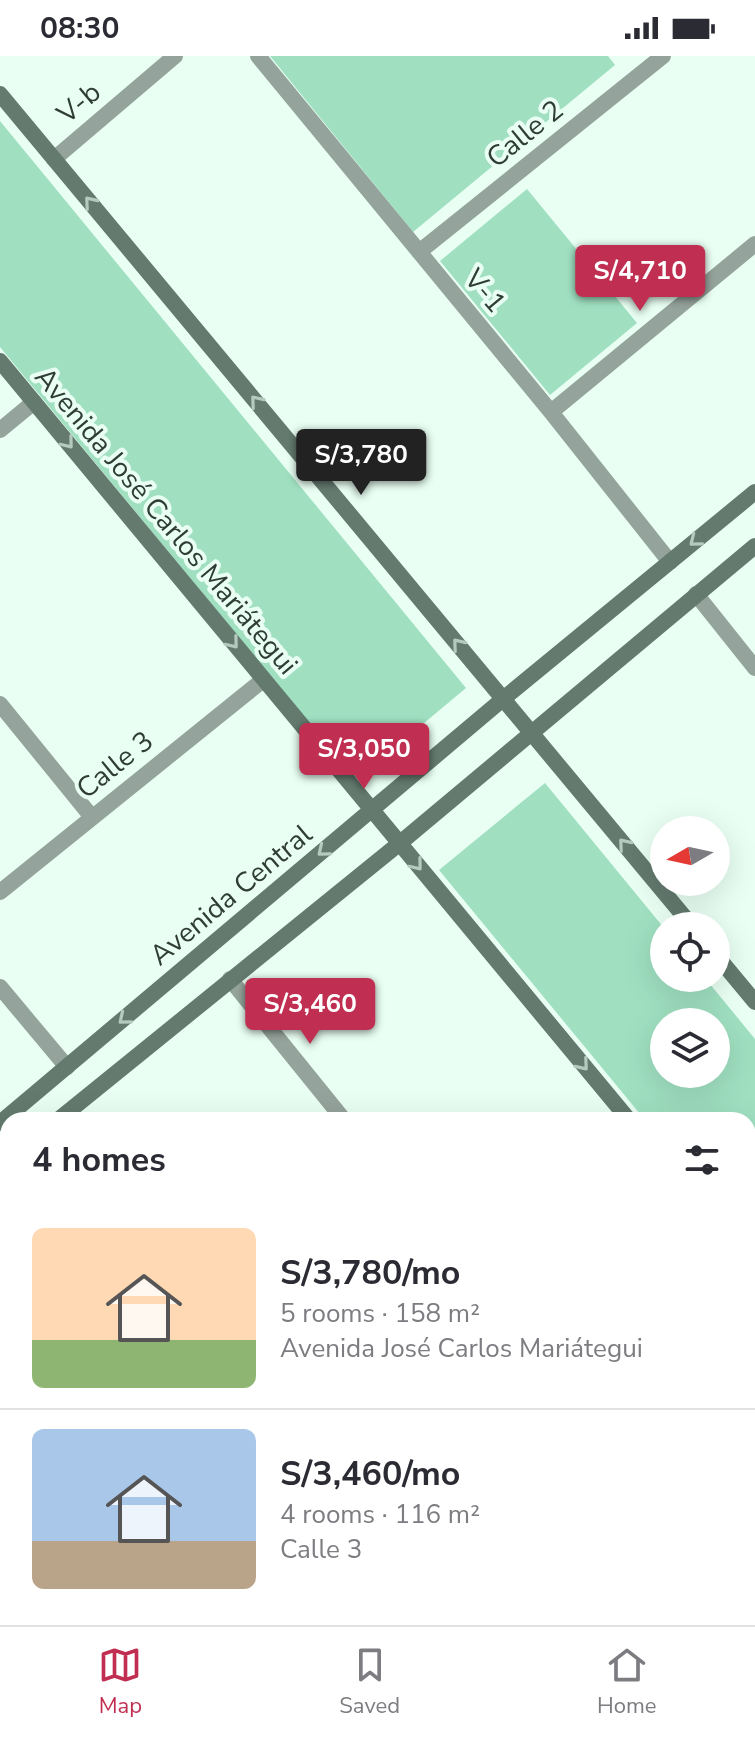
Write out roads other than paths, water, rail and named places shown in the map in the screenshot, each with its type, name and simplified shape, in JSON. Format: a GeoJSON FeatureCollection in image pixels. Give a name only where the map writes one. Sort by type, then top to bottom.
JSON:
{"type":"FeatureCollection","features":[{"type":"Feature","properties":{"kind":"main road"},"geometry":{"type":"LineString","coordinates":[[0,94],[680,912]]}},
{"type":"Feature","properties":{"kind":"main road","name":"Avenida José Carlos Mariátegui"},"geometry":{"type":"LineString","coordinates":[[0,361],[373,810],[618,1112]]}},
{"type":"Feature","properties":{"kind":"main road","name":"Avenida Central"},"geometry":{"type":"LineString","coordinates":[[13,1112],[503,699],[755,492]]}},
{"type":"Feature","properties":{"kind":"main road"},"geometry":{"type":"LineString","coordinates":[[68,1112],[400,843],[530,731],[755,546]]}},
{"type":"Feature","properties":{"kind":"main road"},"geometry":{"type":"LineString","coordinates":[[730,972],[755,1002]]}},
{"type":"Feature","properties":{"kind":"street","name":"V-b"},"geometry":{"type":"LineString","coordinates":[[54,159],[175,56]]}},
{"type":"Feature","properties":{"kind":"street","name":"V-1"},"geometry":{"type":"LineString","coordinates":[[258,56],[551,412],[670,562]]}},
{"type":"Feature","properties":{"kind":"street"},"geometry":{"type":"LineString","coordinates":[[633,56],[645,71]]}},
{"type":"Feature","properties":{"kind":"street","name":"Calle 2"},"geometry":{"type":"LineString","coordinates":[[419,252],[663,56]]}},
{"type":"Feature","properties":{"kind":"street"},"geometry":{"type":"LineString","coordinates":[[551,412],[755,244]]}},
{"type":"Feature","properties":{"kind":"street"},"geometry":{"type":"LineString","coordinates":[[0,430],[34,402]]}},
{"type":"Feature","properties":{"kind":"street"},"geometry":{"type":"LineString","coordinates":[[696,594],[755,668]]}},
{"type":"Feature","properties":{"kind":"street","name":"Calle 3"},"geometry":{"type":"LineString","coordinates":[[0,892],[263,680]]}},
{"type":"Feature","properties":{"kind":"street"},"geometry":{"type":"LineString","coordinates":[[0,704],[91,816]]}},
{"type":"Feature","properties":{"kind":"street"},"geometry":{"type":"LineString","coordinates":[[230,979],[335,1112]]}},
{"type":"Feature","properties":{"kind":"street"},"geometry":{"type":"LineString","coordinates":[[0,987],[67,1067]]}}]}
